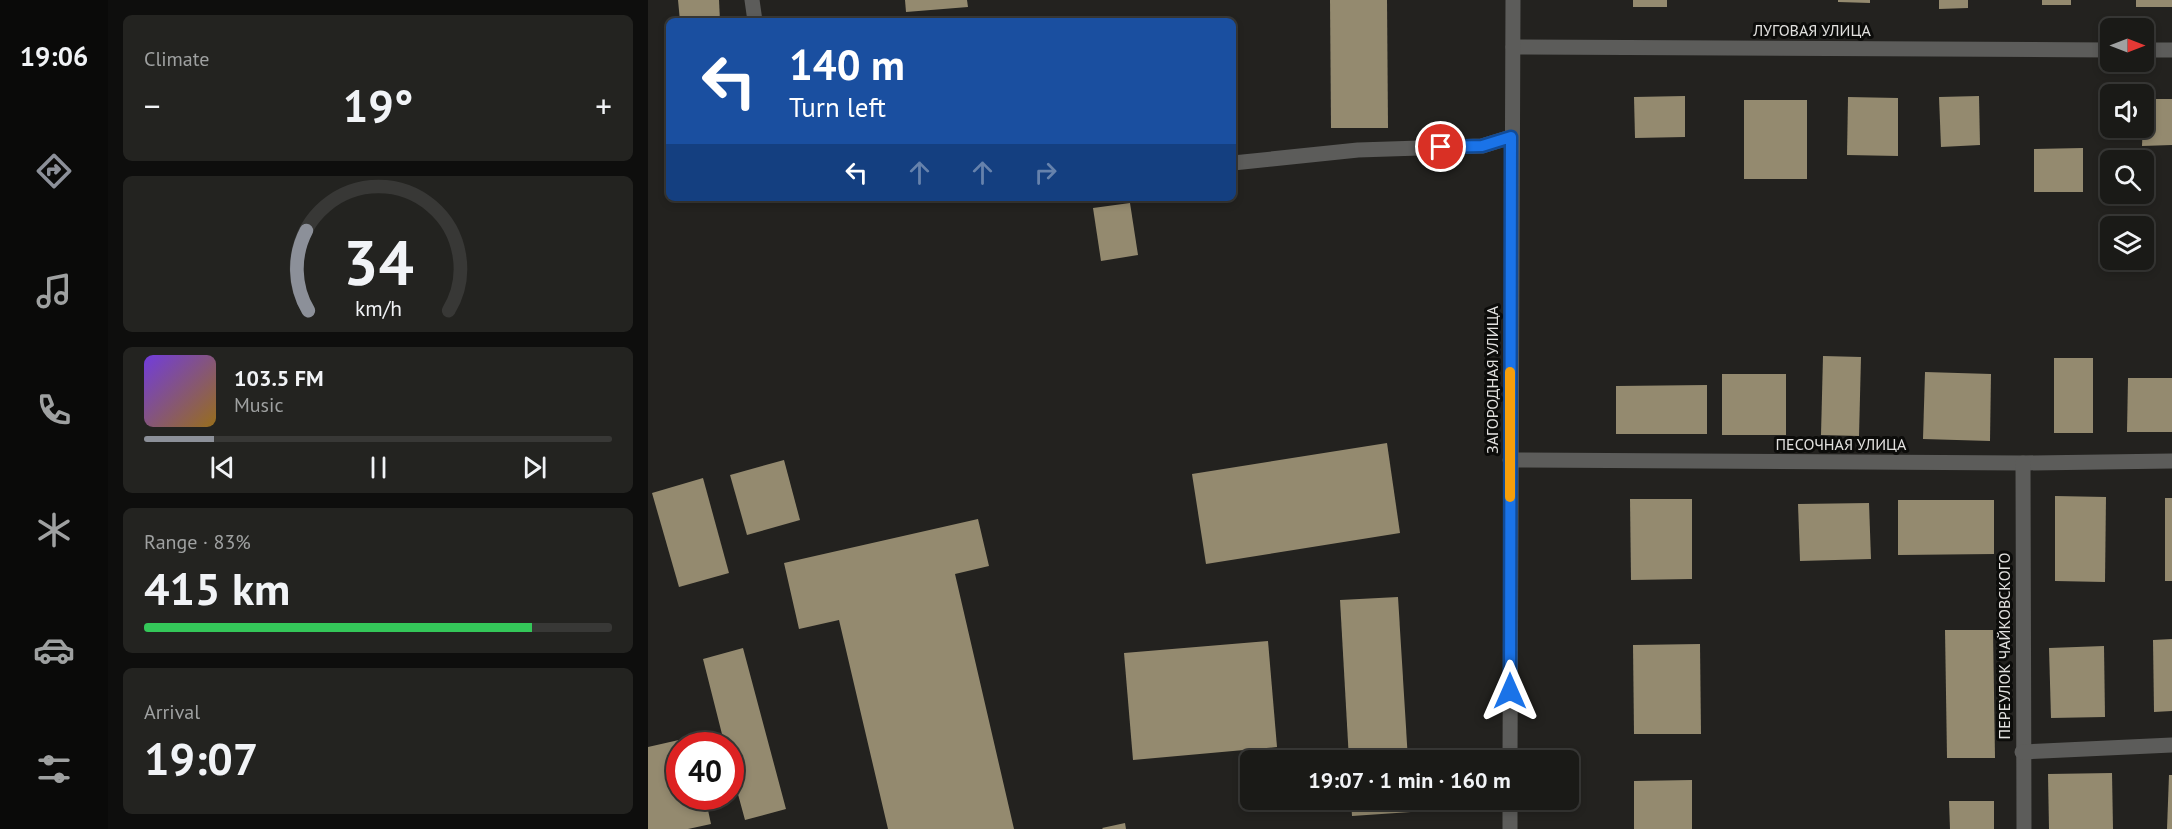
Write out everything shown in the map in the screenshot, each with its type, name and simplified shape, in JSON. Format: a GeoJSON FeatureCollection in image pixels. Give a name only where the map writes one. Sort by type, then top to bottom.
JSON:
{"type":"FeatureCollection","features":[{"type":"Feature","properties":{"kind":"street"},"geometry":{"type":"LineString","coordinates":[[752,0],[755,18]]}},
{"type":"Feature","properties":{"kind":"street","name":"ЗАГОРОДНАЯ УЛИЦА"},"geometry":{"type":"LineString","coordinates":[[1510,750],[1513,0]]}},
{"type":"Feature","properties":{"kind":"street","name":"ЛУГОВАЯ УЛИЦА"},"geometry":{"type":"LineString","coordinates":[[1513,46],[2100,50]]}},
{"type":"Feature","properties":{"kind":"street"},"geometry":{"type":"LineString","coordinates":[[2154,50],[2172,50]]}},
{"type":"Feature","properties":{"kind":"street"},"geometry":{"type":"LineString","coordinates":[[1236,163],[1358,150],[1482,146],[1511,137]]}},
{"type":"Feature","properties":{"kind":"street","name":"ПЕСОЧНАЯ УЛИЦА"},"geometry":{"type":"LineString","coordinates":[[1510,460],[2023,463],[2172,460]]}},
{"type":"Feature","properties":{"kind":"street","name":"ПЕРЕУЛОК ЧАЙКОВСКОГО"},"geometry":{"type":"LineString","coordinates":[[2023,463],[2024,829]]}},
{"type":"Feature","properties":{"kind":"street"},"geometry":{"type":"LineString","coordinates":[[2022,752],[2172,746]]}},
{"type":"Feature","properties":{"kind":"street"},"geometry":{"type":"LineString","coordinates":[[1510,810],[1510,829]]}},
{"type":"Feature","properties":{"kind":"building"},"geometry":{"type":"Polygon","coordinates":[[[678,0],[719,0],[720,18],[680,18],[678,0]]]}},
{"type":"Feature","properties":{"kind":"building"},"geometry":{"type":"Polygon","coordinates":[[[905,0],[967,0],[968,7],[906,12],[905,0]]]}},
{"type":"Feature","properties":{"kind":"building"},"geometry":{"type":"Polygon","coordinates":[[[1330,0],[1387,0],[1388,128],[1331,128],[1330,0]]]}},
{"type":"Feature","properties":{"kind":"building"},"geometry":{"type":"Polygon","coordinates":[[[1633,0],[1667,0],[1667,7],[1633,7],[1633,0]]]}},
{"type":"Feature","properties":{"kind":"building"},"geometry":{"type":"Polygon","coordinates":[[[1838,0],[1870,0],[1870,3],[1838,2],[1838,0]]]}},
{"type":"Feature","properties":{"kind":"building"},"geometry":{"type":"Polygon","coordinates":[[[1939,0],[1968,0],[1968,8],[1939,9],[1939,0]]]}},
{"type":"Feature","properties":{"kind":"building"},"geometry":{"type":"Polygon","coordinates":[[[2042,0],[2071,0],[2071,5],[2042,5],[2042,0]]]}},
{"type":"Feature","properties":{"kind":"building"},"geometry":{"type":"Polygon","coordinates":[[[2136,0],[2172,0],[2172,7],[2136,7],[2136,0]]]}},
{"type":"Feature","properties":{"kind":"building"},"geometry":{"type":"Polygon","coordinates":[[[1685,96],[1685,137],[1635,138],[1634,97],[1685,96]]]}},
{"type":"Feature","properties":{"kind":"building"},"geometry":{"type":"Polygon","coordinates":[[[1979,96],[1980,145],[1941,147],[1939,97],[1979,96]]]}},
{"type":"Feature","properties":{"kind":"building"},"geometry":{"type":"Polygon","coordinates":[[[1848,97],[1898,98],[1898,156],[1847,155],[1848,97]]]}},
{"type":"Feature","properties":{"kind":"building"},"geometry":{"type":"Polygon","coordinates":[[[2154,99],[2172,99],[2172,145],[2142,146],[2142,138],[2154,138],[2154,99]]]}},
{"type":"Feature","properties":{"kind":"building"},"geometry":{"type":"Polygon","coordinates":[[[1744,100],[1807,100],[1807,179],[1744,179],[1744,100]]]}},
{"type":"Feature","properties":{"kind":"building"},"geometry":{"type":"Polygon","coordinates":[[[2083,148],[2083,192],[2034,192],[2034,149],[2083,148]]]}},
{"type":"Feature","properties":{"kind":"building"},"geometry":{"type":"Polygon","coordinates":[[[1130,203],[1138,255],[1101,261],[1093,208],[1130,203]]]}},
{"type":"Feature","properties":{"kind":"building"},"geometry":{"type":"Polygon","coordinates":[[[1823,356],[1861,357],[1859,436],[1821,435],[1823,356]]]}},
{"type":"Feature","properties":{"kind":"building"},"geometry":{"type":"Polygon","coordinates":[[[2054,358],[2093,358],[2093,433],[2054,433],[2054,358]]]}},
{"type":"Feature","properties":{"kind":"building"},"geometry":{"type":"Polygon","coordinates":[[[1925,372],[1991,374],[1990,441],[1923,439],[1925,372]]]}},
{"type":"Feature","properties":{"kind":"building"},"geometry":{"type":"Polygon","coordinates":[[[1722,374],[1786,374],[1786,435],[1722,435],[1722,374]]]}},
{"type":"Feature","properties":{"kind":"building"},"geometry":{"type":"Polygon","coordinates":[[[2128,378],[2172,378],[2172,432],[2127,432],[2128,378]]]}},
{"type":"Feature","properties":{"kind":"building"},"geometry":{"type":"Polygon","coordinates":[[[1707,385],[1707,434],[1616,434],[1616,386],[1707,385]]]}},
{"type":"Feature","properties":{"kind":"building"},"geometry":{"type":"Polygon","coordinates":[[[1387,443],[1400,533],[1206,564],[1192,474],[1387,443]]]}},
{"type":"Feature","properties":{"kind":"building"},"geometry":{"type":"Polygon","coordinates":[[[784,460],[800,520],[747,535],[730,475],[784,460]]]}},
{"type":"Feature","properties":{"kind":"building"},"geometry":{"type":"Polygon","coordinates":[[[703,478],[729,573],[679,587],[652,493],[703,478]]]}},
{"type":"Feature","properties":{"kind":"building"},"geometry":{"type":"Polygon","coordinates":[[[2055,496],[2106,497],[2105,582],[2055,581],[2055,496]]]}},
{"type":"Feature","properties":{"kind":"building"},"geometry":{"type":"Polygon","coordinates":[[[2165,498],[2172,498],[2172,581],[2165,581],[2165,498]]]}},
{"type":"Feature","properties":{"kind":"building"},"geometry":{"type":"Polygon","coordinates":[[[1630,499],[1692,499],[1692,579],[1631,580],[1630,499]]]}},
{"type":"Feature","properties":{"kind":"building"},"geometry":{"type":"Polygon","coordinates":[[[1898,500],[1994,500],[1994,554],[1898,555],[1898,500]]]}},
{"type":"Feature","properties":{"kind":"building"},"geometry":{"type":"Polygon","coordinates":[[[1869,503],[1871,559],[1800,561],[1798,504],[1869,503]]]}},
{"type":"Feature","properties":{"kind":"building"},"geometry":{"type":"Polygon","coordinates":[[[978,519],[989,566],[955,574],[1014,829],[888,829],[839,620],[799,629],[784,563],[978,519]]]}},
{"type":"Feature","properties":{"kind":"building"},"geometry":{"type":"Polygon","coordinates":[[[1398,597],[1407,750],[1348,750],[1340,600],[1398,597]]]}},
{"type":"Feature","properties":{"kind":"building"},"geometry":{"type":"Polygon","coordinates":[[[1945,630],[1993,630],[1995,758],[1947,758],[1945,630]]]}},
{"type":"Feature","properties":{"kind":"building"},"geometry":{"type":"Polygon","coordinates":[[[2172,639],[2172,711],[2154,712],[2153,640],[2172,639]]]}},
{"type":"Feature","properties":{"kind":"building"},"geometry":{"type":"Polygon","coordinates":[[[1268,641],[1277,747],[1133,760],[1124,653],[1268,641]]]}},
{"type":"Feature","properties":{"kind":"building"},"geometry":{"type":"Polygon","coordinates":[[[1700,644],[1701,734],[1634,734],[1633,645],[1700,644]]]}},
{"type":"Feature","properties":{"kind":"building"},"geometry":{"type":"Polygon","coordinates":[[[2104,646],[2105,717],[2051,718],[2049,648],[2104,646]]]}},
{"type":"Feature","properties":{"kind":"building"},"geometry":{"type":"Polygon","coordinates":[[[743,648],[786,809],[745,820],[742,810],[744,732],[721,732],[703,659],[743,648]]]}},
{"type":"Feature","properties":{"kind":"building"},"geometry":{"type":"Polygon","coordinates":[[[666,743],[666,810],[708,810],[711,824],[688,829],[648,829],[648,747],[666,743]]]}},
{"type":"Feature","properties":{"kind":"building"},"geometry":{"type":"Polygon","coordinates":[[[2112,773],[2113,829],[2049,829],[2048,774],[2112,773]]]}},
{"type":"Feature","properties":{"kind":"building"},"geometry":{"type":"Polygon","coordinates":[[[2169,775],[2172,775],[2172,829],[2167,829],[2169,775]]]}},
{"type":"Feature","properties":{"kind":"building"},"geometry":{"type":"Polygon","coordinates":[[[1692,780],[1692,829],[1634,829],[1634,781],[1692,780]]]}},
{"type":"Feature","properties":{"kind":"building"},"geometry":{"type":"Polygon","coordinates":[[[1949,801],[1994,801],[1994,829],[1950,829],[1949,801]]]}},
{"type":"Feature","properties":{"kind":"building"},"geometry":{"type":"Polygon","coordinates":[[[1352,810],[1411,810],[1411,812],[1352,816],[1352,810]]]}},
{"type":"Feature","properties":{"kind":"building"},"geometry":{"type":"Polygon","coordinates":[[[1125,823],[1126,829],[1102,828],[1125,823]]]}},
{"type":"Feature","properties":{"kind":"slow traffic"},"geometry":{"type":"LineString","coordinates":[[1510,372],[1510,497]]}},
{"type":"Feature","properties":{"kind":"route"},"geometry":{"type":"LineString","coordinates":[[1441,147],[1482,146],[1511,137],[1510,691]]}}]}
